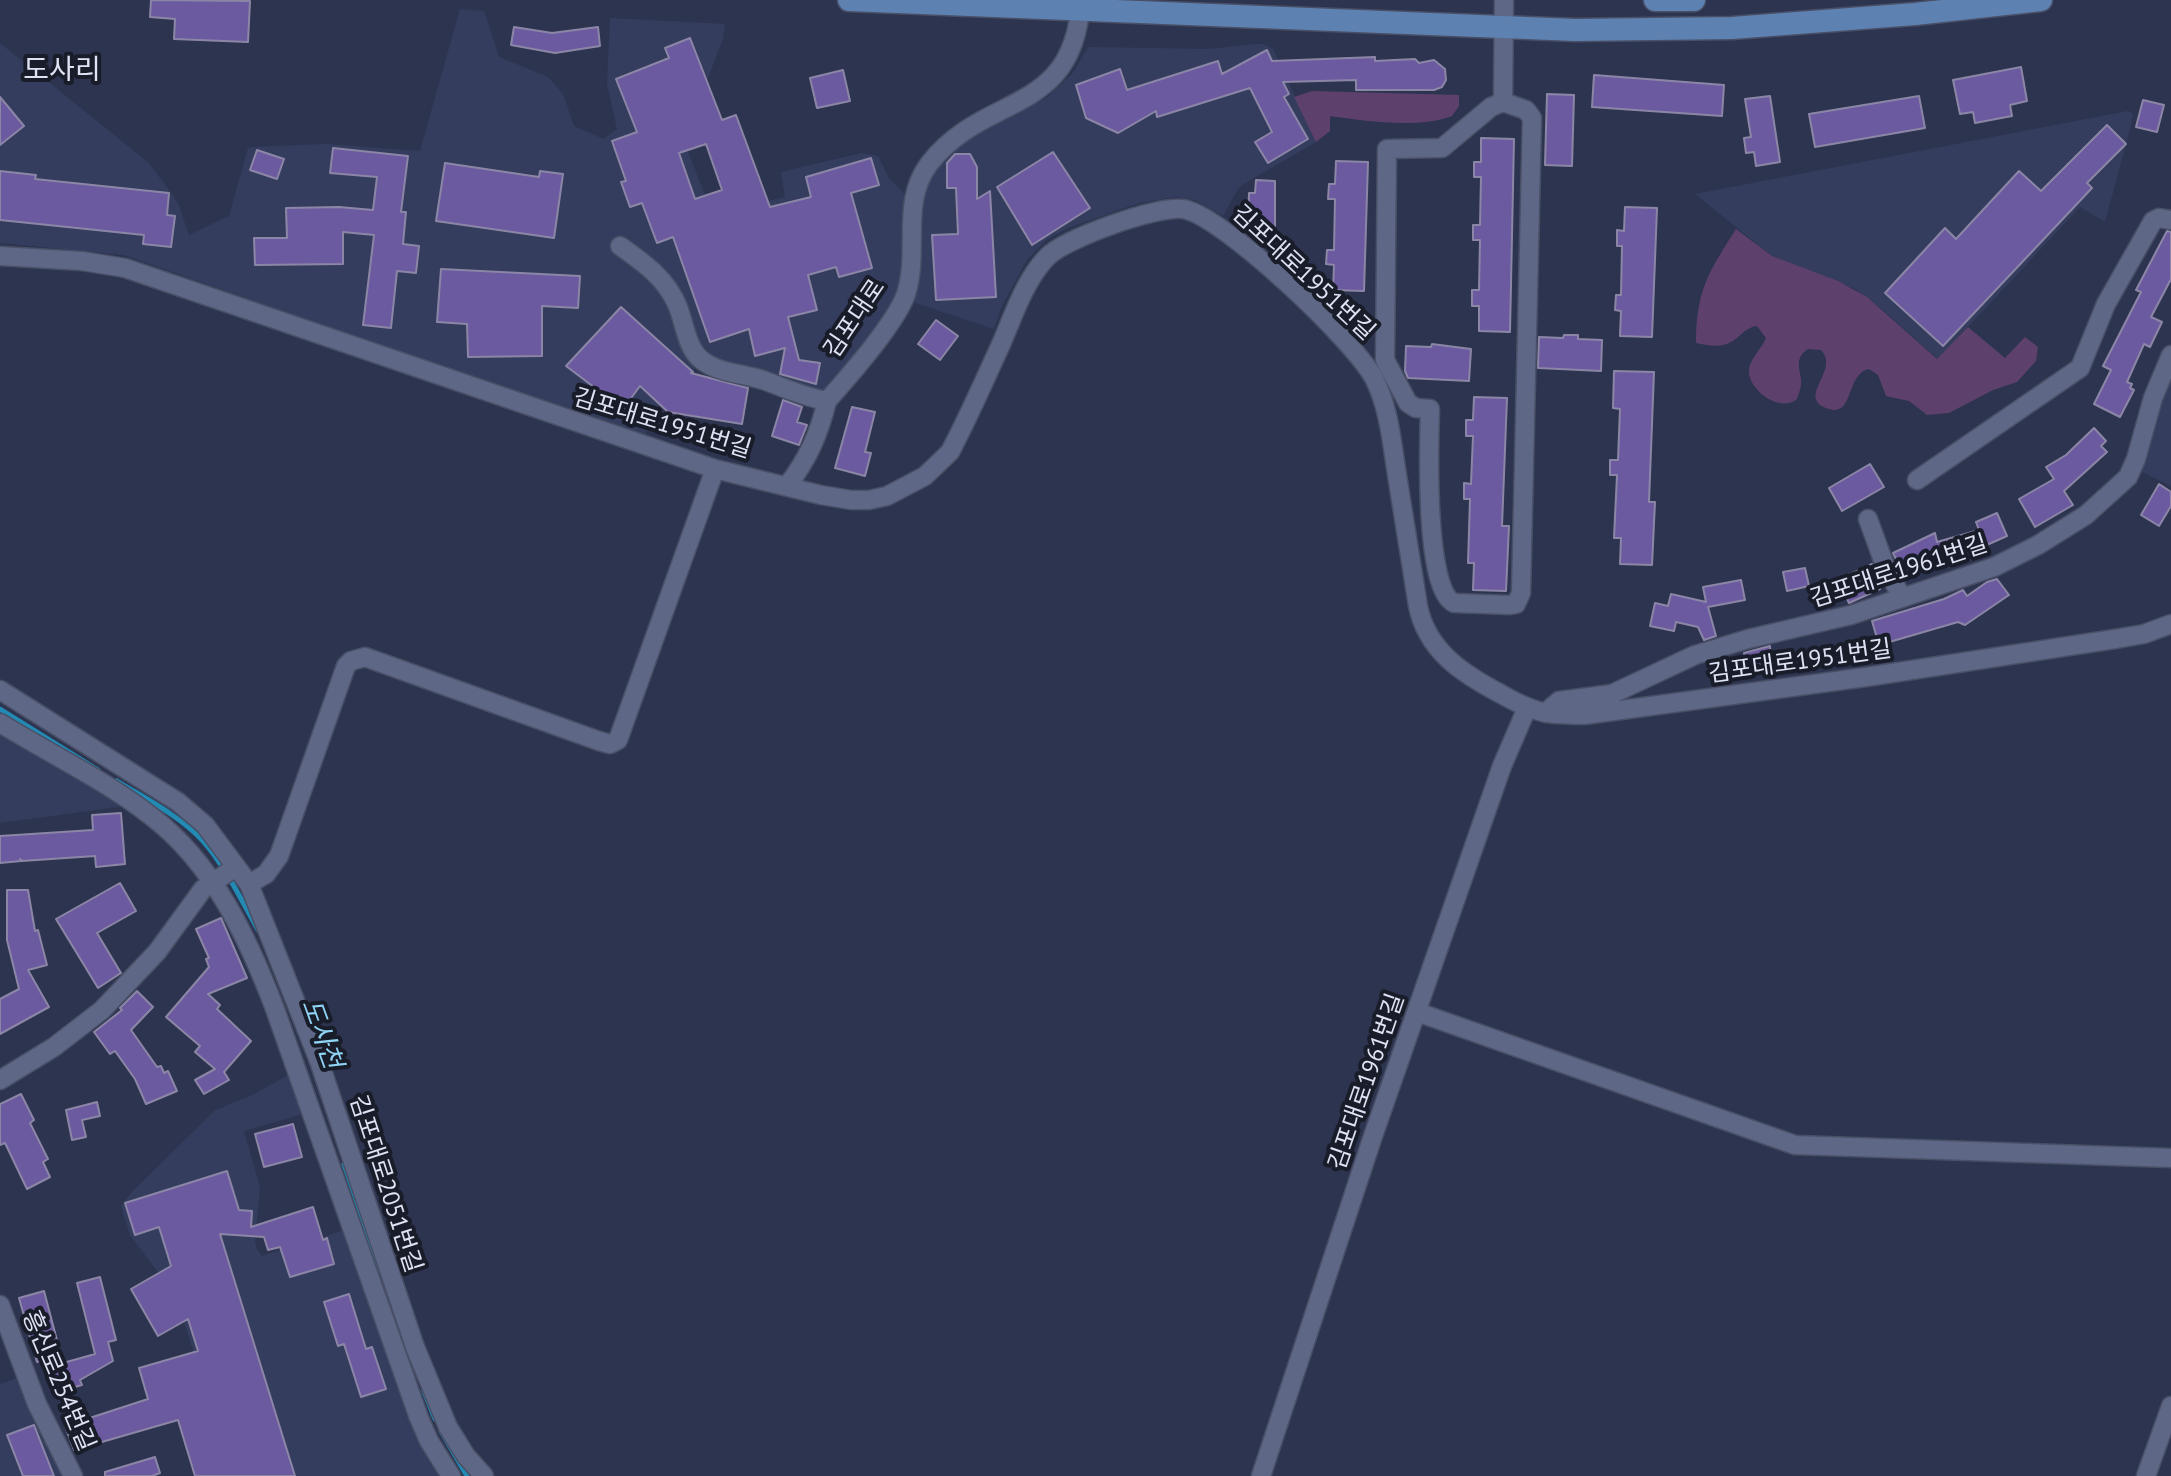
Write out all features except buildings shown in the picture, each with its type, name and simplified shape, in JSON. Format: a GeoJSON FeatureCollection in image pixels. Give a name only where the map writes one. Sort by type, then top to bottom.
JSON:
{"type":"FeatureCollection","features":[{"type":"Feature","properties":{"kind":"main road"},"geometry":{"type":"LineString","coordinates":[[849,0],[1081,5],[1589,30],[1732,28],[1915,14],[2041,0]]}},
{"type":"Feature","properties":{"kind":"main road"},"geometry":{"type":"LineString","coordinates":[[1655,0],[1694,0]]}},
{"type":"Feature","properties":{"kind":"lane"},"geometry":{"type":"LineString","coordinates":[[1503,102],[1504,0]]}},
{"type":"Feature","properties":{"kind":"lane","name":"김포대로"},"geometry":{"type":"LineString","coordinates":[[827,401],[851,374],[904,299],[910,267],[912,203],[929,165],[968,128],[1033,94],[1056,75],[1073,43],[1081,5]]}},
{"type":"Feature","properties":{"kind":"lane"},"geometry":{"type":"LineString","coordinates":[[1503,102],[1529,111],[1532,118],[1521,593],[1516,604],[1510,605],[1454,603],[1443,593],[1429,516],[1430,409],[1416,408],[1408,403],[1385,360],[1387,149],[1442,148],[1491,107],[1503,102]]}},
{"type":"Feature","properties":{"kind":"lane","name":"김포대로1951번길"},"geometry":{"type":"LineString","coordinates":[[0,256],[82,261],[145,274],[715,469],[851,500],[869,500],[887,496],[925,476],[950,452],[1027,286],[1048,256],[1083,235],[1158,213],[1183,209],[1208,219],[1236,239],[1346,341],[1367,367],[1379,391],[1391,434],[1424,628],[1439,651],[1462,672],[1536,710],[1584,715],[1866,677],[2130,637],[2171,624]]}},
{"type":"Feature","properties":{"kind":"lane"},"geometry":{"type":"LineString","coordinates":[[1917,480],[2080,368],[2106,304],[2153,221],[2159,218],[2171,220]]}},
{"type":"Feature","properties":{"kind":"lane"},"geometry":{"type":"LineString","coordinates":[[620,246],[664,281],[678,306],[691,345],[702,360],[800,395],[827,401],[816,441],[787,486]]}},
{"type":"Feature","properties":{"kind":"lane","name":"김포대로1961번길"},"geometry":{"type":"LineString","coordinates":[[1261,1476],[1372,1139],[1502,766],[1536,710],[1559,701],[1612,694],[1680,661],[1721,647],[1835,620],[2011,560],[2086,515],[2121,485],[2133,469],[2153,398],[2171,355]]}},
{"type":"Feature","properties":{"kind":"lane"},"geometry":{"type":"LineString","coordinates":[[249,884],[266,874],[279,856],[346,666],[358,658],[365,657],[599,741],[610,744],[618,740],[715,469]]}},
{"type":"Feature","properties":{"kind":"lane"},"geometry":{"type":"LineString","coordinates":[[1868,519],[1884,563],[1902,598]]}},
{"type":"Feature","properties":{"kind":"lane","name":"김포대로2051번길"},"geometry":{"type":"LineString","coordinates":[[0,690],[178,802],[205,825],[224,873],[249,884],[319,1061],[415,1347],[448,1427],[466,1456],[484,1476]]}},
{"type":"Feature","properties":{"kind":"lane"},"geometry":{"type":"LineString","coordinates":[[0,723],[151,816],[182,844],[224,873],[245,936],[267,985],[419,1418],[451,1476]]}},
{"type":"Feature","properties":{"kind":"lane"},"geometry":{"type":"LineString","coordinates":[[0,1080],[54,1047],[118,996],[224,873]]}},
{"type":"Feature","properties":{"kind":"lane"},"geometry":{"type":"LineString","coordinates":[[1417,1012],[1795,1145],[2171,1158]]}},
{"type":"Feature","properties":{"kind":"lane","name":"흥신로254번길"},"geometry":{"type":"LineString","coordinates":[[0,1305],[37,1404],[73,1476]]}},
{"type":"Feature","properties":{"kind":"lane"},"geometry":{"type":"LineString","coordinates":[[2146,1476],[2171,1406]]}},
{"type":"Feature","properties":{"kind":"shaded area"},"geometry":{"type":"Polygon","coordinates":[[[460,9],[484,11],[499,57],[548,77],[563,94],[574,126],[603,139],[617,129],[607,84],[610,18],[725,24],[723,39],[704,88],[669,104],[713,215],[785,197],[781,172],[861,153],[878,156],[889,178],[906,195],[903,266],[897,298],[847,369],[822,393],[705,356],[657,283],[697,366],[659,406],[644,438],[124,255],[0,243],[0,43],[149,163],[178,203],[189,235],[229,216],[248,148],[326,144],[420,151],[460,9]]]}},
{"type":"Feature","properties":{"kind":"shaded area"},"geometry":{"type":"Polygon","coordinates":[[[1256,44],[1273,49],[1316,142],[1242,185],[1223,216],[1195,200],[1175,197],[1139,203],[1068,228],[1046,240],[1027,260],[1002,306],[994,329],[910,301],[923,189],[946,153],[991,125],[1046,98],[1073,73],[1088,47],[1209,49],[1256,44]]]}},
{"type":"Feature","properties":{"kind":"shaded area"},"geometry":{"type":"Polygon","coordinates":[[[1312,91],[1459,95],[1459,106],[1452,116],[1424,122],[1392,123],[1330,116],[1330,131],[1316,142],[1294,97],[1312,91]]]}},
{"type":"Feature","properties":{"kind":"shaded area"},"geometry":{"type":"Polygon","coordinates":[[[2128,111],[2133,114],[2130,129],[2105,222],[2080,207],[1938,359],[1855,289],[1772,256],[1695,194],[2128,111]]]}},
{"type":"Feature","properties":{"kind":"shaded area"},"geometry":{"type":"Polygon","coordinates":[[[1736,229],[1772,256],[1838,281],[1867,297],[1937,359],[1968,327],[2005,358],[2025,337],[2038,347],[2036,361],[2017,382],[1993,390],[1949,413],[1927,415],[1909,401],[1886,396],[1878,375],[1869,369],[1857,378],[1843,407],[1829,409],[1819,404],[1816,391],[1826,367],[1826,358],[1821,350],[1808,349],[1800,359],[1801,384],[1797,399],[1783,404],[1775,402],[1755,387],[1749,373],[1766,338],[1757,326],[1725,345],[1696,343],[1698,309],[1706,282],[1736,229]]]}},
{"type":"Feature","properties":{"kind":"shaded area"},"geometry":{"type":"Polygon","coordinates":[[[2171,374],[2171,486],[2138,470],[2148,432],[2171,374]]]}},
{"type":"Feature","properties":{"kind":"shaded area"},"geometry":{"type":"Polygon","coordinates":[[[0,730],[125,806],[0,823],[0,730]]]}},
{"type":"Feature","properties":{"kind":"shaded area"},"geometry":{"type":"Polygon","coordinates":[[[292,1073],[306,1113],[244,1131],[260,1187],[257,1249],[262,1256],[345,1230],[426,1451],[441,1476],[235,1476],[175,1295],[130,1235],[121,1206],[131,1193],[214,1111],[292,1073]]]}},
{"type":"Feature","properties":{"kind":"shaded area"},"geometry":{"type":"Polygon","coordinates":[[[21,1377],[64,1476],[0,1476],[0,1384],[21,1377]]]}},
{"type":"Feature","properties":{"kind":"waterway","name":"도사천"},"geometry":{"type":"LineString","coordinates":[[0,709],[98,770]]}},
{"type":"Feature","properties":{"kind":"waterway","name":"도사천"},"geometry":{"type":"LineString","coordinates":[[117,781],[173,816],[203,841],[226,872],[258,930]]}},
{"type":"Feature","properties":{"kind":"waterway","name":"도사천"},"geometry":{"type":"LineString","coordinates":[[344,1164],[395,1314]]}},
{"type":"Feature","properties":{"kind":"waterway","name":"도사천"},"geometry":{"type":"LineString","coordinates":[[424,1391],[435,1419]]}},
{"type":"Feature","properties":{"kind":"waterway","name":"도사천"},"geometry":{"type":"LineString","coordinates":[[441,1431],[467,1476]]}},
{"type":"Feature","properties":{"kind":"district","name":"도사리"},"geometry":{"type":"Point","coordinates":[62,71]}}]}
